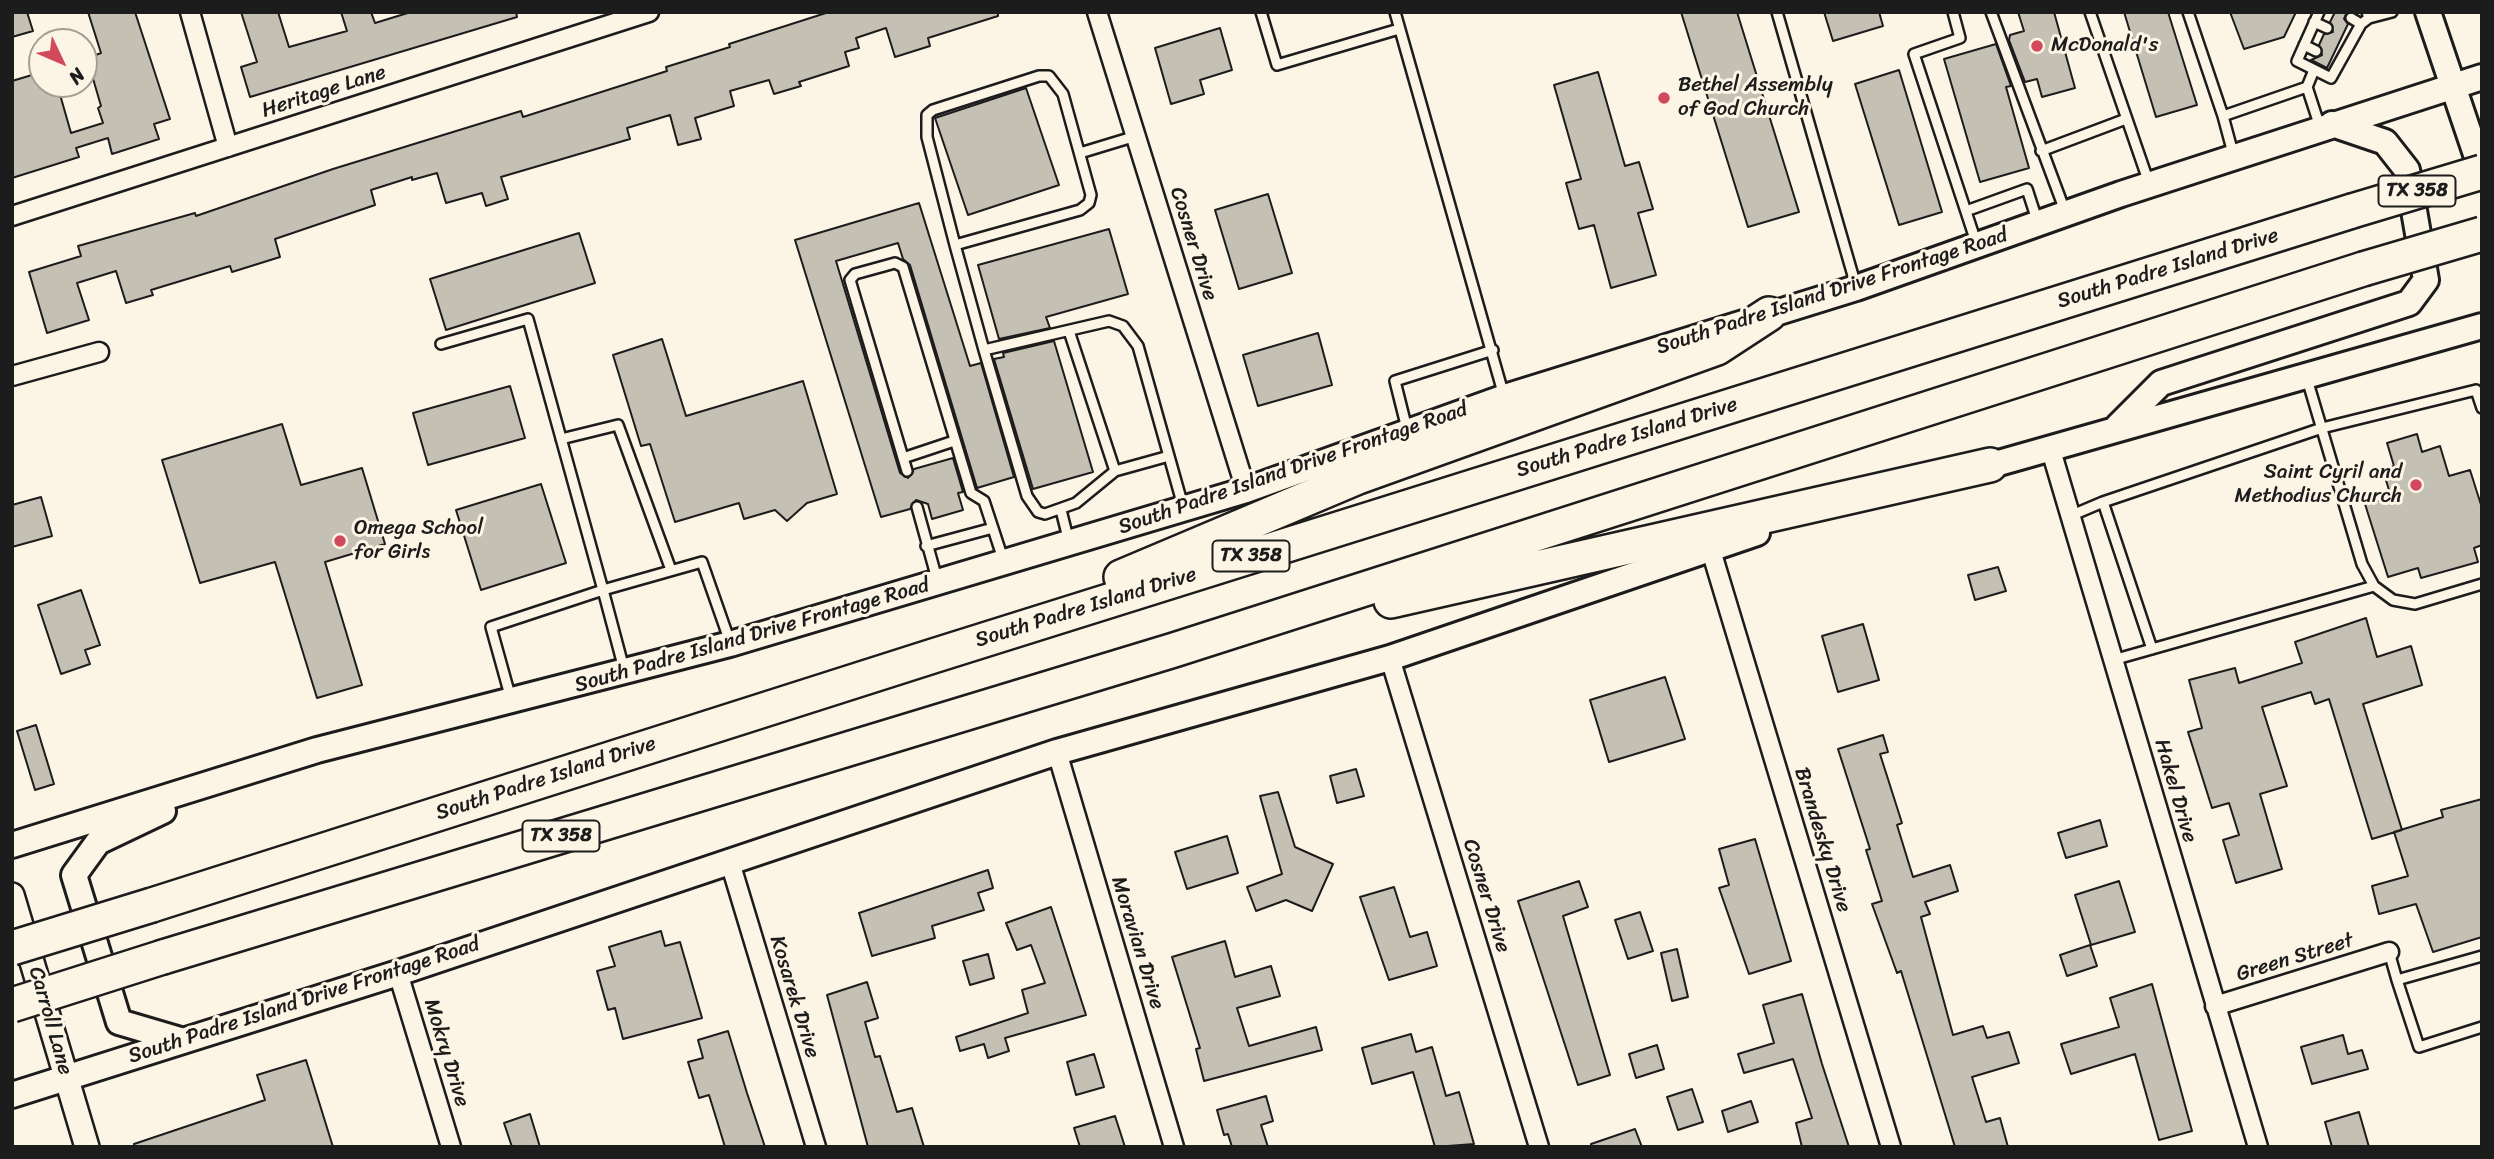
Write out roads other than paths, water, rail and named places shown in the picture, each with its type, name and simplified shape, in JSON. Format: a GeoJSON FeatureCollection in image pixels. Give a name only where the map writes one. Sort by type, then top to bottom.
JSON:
{"type":"FeatureCollection","features":[{"type":"Feature","properties":{"kind":"highway","name":"South Padre Island Drive"},"geometry":{"type":"LineString","coordinates":[[12,948],[933,656],[2482,172]]}},
{"type":"Feature","properties":{"kind":"highway","name":"TX 358"},"geometry":{"type":"LineString","coordinates":[[12,1005],[1174,650],[2363,269],[2482,234]]}},
{"type":"Feature","properties":{"kind":"highway"},"geometry":{"type":"LineString","coordinates":[[933,656],[1359,477],[1717,348],[1769,314]]}},
{"type":"Feature","properties":{"kind":"highway"},"geometry":{"type":"LineString","coordinates":[[1174,650],[1990,465]]}},
{"type":"Feature","properties":{"kind":"main road"},"geometry":{"type":"LineString","coordinates":[[2428,12],[2482,172]]}},
{"type":"Feature","properties":{"kind":"main road","name":"South Padre Island Drive Frontage Road"},"geometry":{"type":"LineString","coordinates":[[12,845],[317,750],[730,644],[939,584],[1183,507],[1246,490],[1505,397],[1856,288],[2149,184],[2482,77]]}},
{"type":"Feature","properties":{"kind":"main road"},"geometry":{"type":"LineString","coordinates":[[2115,429],[2161,383],[2409,303],[2426,280],[2407,170],[2385,142],[2326,126]]}},
{"type":"Feature","properties":{"kind":"main road","name":"South Padre Island Drive Frontage Road"},"geometry":{"type":"LineString","coordinates":[[12,1095],[398,973],[729,859],[1057,752],[1390,659],[1710,547],[2050,447],[2482,327]]}},
{"type":"Feature","properties":{"kind":"main road"},"geometry":{"type":"LineString","coordinates":[[180,1040],[119,1022],[74,875],[98,842],[246,772]]}},
{"type":"Feature","properties":{"kind":"street"},"geometry":{"type":"LineString","coordinates":[[190,12],[228,147]]}},
{"type":"Feature","properties":{"kind":"street","name":"Heritage Lane"},"geometry":{"type":"LineString","coordinates":[[12,216],[648,12]]}},
{"type":"Feature","properties":{"kind":"street","name":"Cosner Drive"},"geometry":{"type":"LineString","coordinates":[[1097,12],[1246,490]]}},
{"type":"Feature","properties":{"kind":"street"},"geometry":{"type":"LineString","coordinates":[[12,376],[99,352]]}},
{"type":"Feature","properties":{"kind":"street","name":"Hakel Drive"},"geometry":{"type":"LineString","coordinates":[[2050,447],[2258,1147]]}},
{"type":"Feature","properties":{"kind":"street","name":"Brandesky Drive"},"geometry":{"type":"LineString","coordinates":[[1710,547],[1891,1147]]}},
{"type":"Feature","properties":{"kind":"street","name":"Cosner Drive"},"geometry":{"type":"LineString","coordinates":[[1390,659],[1539,1147]]}},
{"type":"Feature","properties":{"kind":"street","name":"Moravian Drive"},"geometry":{"type":"LineString","coordinates":[[1057,752],[1174,1147]]}},
{"type":"Feature","properties":{"kind":"street","name":"Kosarek Drive"},"geometry":{"type":"LineString","coordinates":[[729,859],[816,1147]]}},
{"type":"Feature","properties":{"kind":"street","name":"Carroll Lane"},"geometry":{"type":"LineString","coordinates":[[12,895],[87,1147]]}},
{"type":"Feature","properties":{"kind":"street","name":"Green Street"},"geometry":{"type":"LineString","coordinates":[[2215,1006],[2389,953]]}},
{"type":"Feature","properties":{"kind":"street","name":"Mokry Drive"},"geometry":{"type":"LineString","coordinates":[[398,973],[451,1147]]}},
{"type":"Feature","properties":{"kind":"lane"},"geometry":{"type":"LineString","coordinates":[[1261,12],[1277,65],[1399,29]]}},
{"type":"Feature","properties":{"kind":"lane"},"geometry":{"type":"LineString","coordinates":[[1395,12],[1505,397]]}},
{"type":"Feature","properties":{"kind":"lane"},"geometry":{"type":"LineString","coordinates":[[1777,12],[1856,288]]}},
{"type":"Feature","properties":{"kind":"lane"},"geometry":{"type":"LineString","coordinates":[[1953,12],[1961,38],[1914,54],[1978,246]]}},
{"type":"Feature","properties":{"kind":"lane"},"geometry":{"type":"LineString","coordinates":[[1991,12],[2040,151],[2066,215]]}},
{"type":"Feature","properties":{"kind":"lane"},"geometry":{"type":"LineString","coordinates":[[2090,12],[2149,184]]}},
{"type":"Feature","properties":{"kind":"lane"},"geometry":{"type":"LineString","coordinates":[[2188,12],[2234,157]]}},
{"type":"Feature","properties":{"kind":"lane"},"geometry":{"type":"LineString","coordinates":[[2351,18],[2366,18],[2392,12]]}},
{"type":"Feature","properties":{"kind":"lane"},"geometry":{"type":"LineString","coordinates":[[2327,28],[2317,17],[2297,61],[2331,78],[2335,61],[2346,39],[2366,18]]}},
{"type":"Feature","properties":{"kind":"lane"},"geometry":{"type":"LineString","coordinates":[[2304,45],[2316,51]]}},
{"type":"Feature","properties":{"kind":"lane"},"geometry":{"type":"LineString","coordinates":[[2314,70],[2307,87],[2326,126]]}},
{"type":"Feature","properties":{"kind":"lane"},"geometry":{"type":"LineString","coordinates":[[955,245],[1080,210],[1091,195],[1063,94],[1049,76],[1039,76],[933,110],[927,115],[927,137],[955,245],[1027,496],[1038,512],[1045,514],[1061,510],[1076,503],[1115,471],[1169,456]]}},
{"type":"Feature","properties":{"kind":"lane"},"geometry":{"type":"LineString","coordinates":[[2223,116],[2307,87]]}},
{"type":"Feature","properties":{"kind":"lane"},"geometry":{"type":"LineString","coordinates":[[2040,151],[2126,119]]}},
{"type":"Feature","properties":{"kind":"lane"},"geometry":{"type":"LineString","coordinates":[[1080,153],[1136,136]]}},
{"type":"Feature","properties":{"kind":"lane"},"geometry":{"type":"LineString","coordinates":[[1966,211],[2027,189],[2038,225]]}},
{"type":"Feature","properties":{"kind":"lane"},"geometry":{"type":"LineString","coordinates":[[907,471],[850,280],[855,274],[895,263],[903,267],[971,493],[984,500],[1005,564]]}},
{"type":"Feature","properties":{"kind":"lane"},"geometry":{"type":"LineString","coordinates":[[441,344],[528,319],[624,672]]}},
{"type":"Feature","properties":{"kind":"lane"},"geometry":{"type":"LineString","coordinates":[[984,350],[1109,321],[1123,326],[1132,335],[1183,507]]}},
{"type":"Feature","properties":{"kind":"lane"},"geometry":{"type":"LineString","coordinates":[[1069,331],[1115,471]]}},
{"type":"Feature","properties":{"kind":"lane"},"geometry":{"type":"LineString","coordinates":[[1407,431],[1395,381],[1493,351]]}},
{"type":"Feature","properties":{"kind":"lane"},"geometry":{"type":"LineString","coordinates":[[2306,376],[2362,564],[2374,586],[2393,600],[2415,604],[2482,584]]}},
{"type":"Feature","properties":{"kind":"lane"},"geometry":{"type":"LineString","coordinates":[[2070,516],[2103,502],[2322,428],[2476,390],[2482,408]]}},
{"type":"Feature","properties":{"kind":"lane"},"geometry":{"type":"LineString","coordinates":[[561,439],[618,425],[671,570]]}},
{"type":"Feature","properties":{"kind":"lane"},"geometry":{"type":"LineString","coordinates":[[903,457],[954,441]]}},
{"type":"Feature","properties":{"kind":"lane"},"geometry":{"type":"LineString","coordinates":[[2103,502],[2152,649]]}},
{"type":"Feature","properties":{"kind":"lane"},"geometry":{"type":"LineString","coordinates":[[918,507],[926,546],[939,584]]}},
{"type":"Feature","properties":{"kind":"lane"},"geometry":{"type":"LineString","coordinates":[[1061,510],[1070,544]]}},
{"type":"Feature","properties":{"kind":"lane"},"geometry":{"type":"LineString","coordinates":[[926,546],[993,528]]}},
{"type":"Feature","properties":{"kind":"lane"},"geometry":{"type":"LineString","coordinates":[[512,701],[491,626],[671,570],[702,562],[730,644]]}},
{"type":"Feature","properties":{"kind":"lane"},"geometry":{"type":"LineString","coordinates":[[2113,660],[2374,586]]}},
{"type":"Feature","properties":{"kind":"lane"},"geometry":{"type":"LineString","coordinates":[[2389,953],[2419,1047],[2482,1027]]}},
{"type":"Feature","properties":{"kind":"lane"},"geometry":{"type":"LineString","coordinates":[[2398,980],[2482,956]]}},
{"type":"Feature","properties":{"kind":"place","name":"McDonald's"},"geometry":{"type":"Point","coordinates":[2037,46]}},
{"type":"Feature","properties":{"kind":"place","name":"Bethel Assembly of God Church"},"geometry":{"type":"Point","coordinates":[1664,98]}},
{"type":"Feature","properties":{"kind":"place","name":"Saint Cyril and Methodius Church"},"geometry":{"type":"Point","coordinates":[2416,485]}},
{"type":"Feature","properties":{"kind":"place","name":"Omega School for Girls"},"geometry":{"type":"Point","coordinates":[340,541]}}]}
